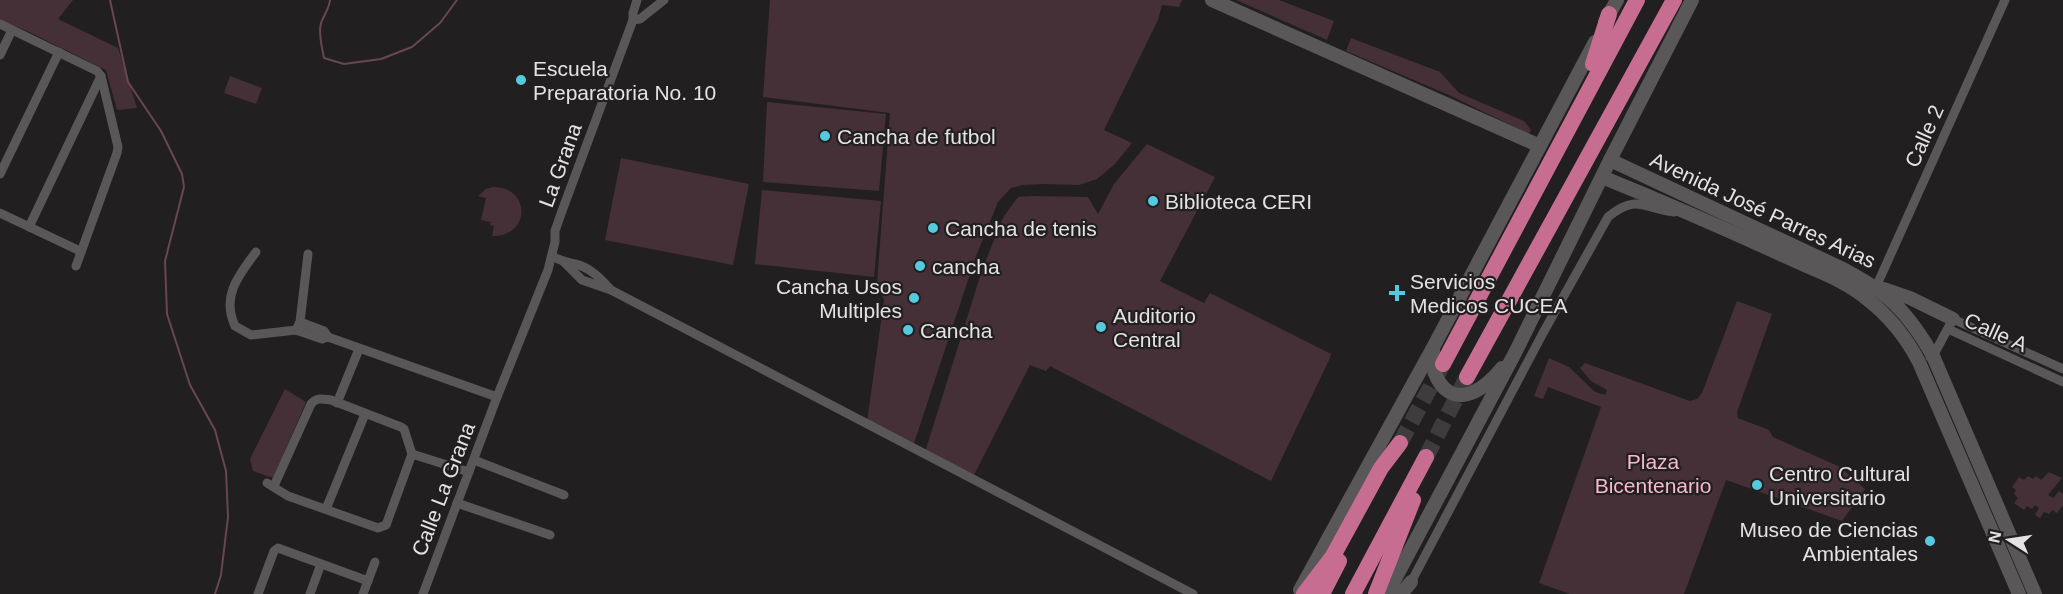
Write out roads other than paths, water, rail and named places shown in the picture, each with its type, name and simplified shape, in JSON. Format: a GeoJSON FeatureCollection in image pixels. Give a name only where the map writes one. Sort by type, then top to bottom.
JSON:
{"type":"FeatureCollection","features":[{"type":"Feature","properties":{"kind":"highway"},"geometry":{"type":"LineString","coordinates":[[1438,367],[1494,270],[1637,0]]}},
{"type":"Feature","properties":{"kind":"highway"},"geometry":{"type":"LineString","coordinates":[[1471,384],[1674,0]]}},
{"type":"Feature","properties":{"kind":"highway"},"geometry":{"type":"LineString","coordinates":[[1494,270],[1519,209],[1587,76],[1613,7]]}},
{"type":"Feature","properties":{"kind":"highway"},"geometry":{"type":"LineString","coordinates":[[1304,594],[1333,556],[1381,468],[1401,443],[1322,594]]}},
{"type":"Feature","properties":{"kind":"highway"},"geometry":{"type":"LineString","coordinates":[[1353,594],[1426,457],[1408,516],[1376,594]]}},
{"type":"Feature","properties":{"kind":"main road"},"geometry":{"type":"LineString","coordinates":[[1212,0],[1540,146]]}},
{"type":"Feature","properties":{"kind":"main road"},"geometry":{"type":"LineString","coordinates":[[1387,594],[1515,353],[1692,0]]}},
{"type":"Feature","properties":{"kind":"main road"},"geometry":{"type":"LineString","coordinates":[[1297,594],[1436,342],[1613,7]]}},
{"type":"Feature","properties":{"kind":"main road","name":"Avenida José Parres Arias"},"geometry":{"type":"LineString","coordinates":[[1610,160],[1841,268],[1891,299],[1907,316],[1933,356],[2035,594]]}},
{"type":"Feature","properties":{"kind":"main road","name":"Avenida José Parres Arias"},"geometry":{"type":"LineString","coordinates":[[1602,177],[1690,213],[1838,280],[1860,293],[1895,325],[1911,346],[1919,362],[2019,594]]}},
{"type":"Feature","properties":{"kind":"main road"},"geometry":{"type":"LineString","coordinates":[[1875,287],[1910,298],[1951,324]]}},
{"type":"Feature","properties":{"kind":"main road"},"geometry":{"type":"LineString","coordinates":[[1436,342],[1432,353],[1442,386],[1452,393],[1466,394],[1471,384],[1489,382],[1515,353]]}},
{"type":"Feature","properties":{"kind":"main road"},"geometry":{"type":"LineString","coordinates":[[1965,467],[1968,471],[1975,471],[1979,461]]}},
{"type":"Feature","properties":{"kind":"main road"},"geometry":{"type":"LineString","coordinates":[[1975,491],[1979,481],[1984,480],[1990,485]]}},
{"type":"Feature","properties":{"kind":"street","name":"La Grana"},"geometry":{"type":"LineString","coordinates":[[497,396],[552,256],[555,231],[561,211],[633,21],[637,0]]}},
{"type":"Feature","properties":{"kind":"street"},"geometry":{"type":"LineString","coordinates":[[633,21],[640,19],[664,0]]}},
{"type":"Feature","properties":{"kind":"street","name":"Calle 2"},"geometry":{"type":"LineString","coordinates":[[1875,287],[2005,0]]}},
{"type":"Feature","properties":{"kind":"street"},"geometry":{"type":"LineString","coordinates":[[0,24],[99,73],[118,147],[76,266]]}},
{"type":"Feature","properties":{"kind":"street"},"geometry":{"type":"LineString","coordinates":[[0,55],[12,30]]}},
{"type":"Feature","properties":{"kind":"street"},"geometry":{"type":"LineString","coordinates":[[0,174],[58,52]]}},
{"type":"Feature","properties":{"kind":"street"},"geometry":{"type":"LineString","coordinates":[[29,227],[99,73]]}},
{"type":"Feature","properties":{"kind":"street"},"geometry":{"type":"LineString","coordinates":[[1406,590],[1543,333],[1608,217],[1624,206],[1635,204],[1690,213]]}},
{"type":"Feature","properties":{"kind":"street"},"geometry":{"type":"LineString","coordinates":[[0,213],[80,251]]}},
{"type":"Feature","properties":{"kind":"street"},"geometry":{"type":"LineString","coordinates":[[256,252],[235,280],[230,308],[235,326],[251,335],[298,326],[322,339],[328,337],[497,396]]}},
{"type":"Feature","properties":{"kind":"street"},"geometry":{"type":"LineString","coordinates":[[298,326],[308,254]]}},
{"type":"Feature","properties":{"kind":"street"},"geometry":{"type":"LineString","coordinates":[[552,256],[588,269],[611,290],[1193,594]]}},
{"type":"Feature","properties":{"kind":"street"},"geometry":{"type":"LineString","coordinates":[[1919,362],[1933,356],[1951,324]]}},
{"type":"Feature","properties":{"kind":"street","name":"Calle A"},"geometry":{"type":"LineString","coordinates":[[1951,324],[2063,369]]}},
{"type":"Feature","properties":{"kind":"street","name":"Calle A"},"geometry":{"type":"LineString","coordinates":[[1951,324],[2063,382]]}},
{"type":"Feature","properties":{"kind":"street"},"geometry":{"type":"LineString","coordinates":[[337,403],[359,349]]}},
{"type":"Feature","properties":{"kind":"street","name":"Calle La Grana"},"geometry":{"type":"LineString","coordinates":[[423,594],[497,396]]}},
{"type":"Feature","properties":{"kind":"street"},"geometry":{"type":"LineString","coordinates":[[319,398],[337,403],[365,414],[404,429],[412,454],[383,528],[288,496],[271,485],[315,400],[319,398]]}},
{"type":"Feature","properties":{"kind":"street"},"geometry":{"type":"LineString","coordinates":[[326,509],[365,414]]}},
{"type":"Feature","properties":{"kind":"street"},"geometry":{"type":"LineString","coordinates":[[412,454],[469,472]]}},
{"type":"Feature","properties":{"kind":"street"},"geometry":{"type":"LineString","coordinates":[[474,460],[564,495]]}},
{"type":"Feature","properties":{"kind":"street"},"geometry":{"type":"LineString","coordinates":[[457,503],[550,535]]}},
{"type":"Feature","properties":{"kind":"street"},"geometry":{"type":"LineString","coordinates":[[258,594],[275,549],[279,548],[368,581]]}},
{"type":"Feature","properties":{"kind":"street"},"geometry":{"type":"LineString","coordinates":[[363,594],[375,562]]}},
{"type":"Feature","properties":{"kind":"street"},"geometry":{"type":"LineString","coordinates":[[310,594],[321,564]]}},
{"type":"Feature","properties":{"kind":"waterway"},"geometry":{"type":"LineString","coordinates":[[110,0],[128,82],[161,131],[182,174],[184,187],[165,261],[167,314],[190,385],[215,430],[226,471],[228,517],[221,575],[215,594]]}},
{"type":"Feature","properties":{"kind":"waterway"},"geometry":{"type":"LineString","coordinates":[[330,0],[320,27],[324,58],[344,64],[381,59],[412,47],[440,23],[457,0]]}},
{"type":"Feature","properties":{"kind":"tunnel"},"geometry":{"type":"LineString","coordinates":[[1400,443],[1443,364]]}},
{"type":"Feature","properties":{"kind":"tunnel"},"geometry":{"type":"LineString","coordinates":[[1426,457],[1467,377]]}},
{"type":"Feature","properties":{"kind":"place","name":"Escuela Preparatoria No. 10"},"geometry":{"type":"Point","coordinates":[521,80]}},
{"type":"Feature","properties":{"kind":"place","name":"Cancha de futbol"},"geometry":{"type":"Point","coordinates":[825,136]}},
{"type":"Feature","properties":{"kind":"place","name":"Biblioteca CERI"},"geometry":{"type":"Point","coordinates":[1153,201]}},
{"type":"Feature","properties":{"kind":"place","name":"Cancha de tenis"},"geometry":{"type":"Point","coordinates":[933,228]}},
{"type":"Feature","properties":{"kind":"place","name":"cancha"},"geometry":{"type":"Point","coordinates":[920,266]}},
{"type":"Feature","properties":{"kind":"place","name":"Servicios Medicos CUCEA"},"geometry":{"type":"Point","coordinates":[1397,293]}},
{"type":"Feature","properties":{"kind":"place","name":"Cancha Usos Multiples"},"geometry":{"type":"Point","coordinates":[914,298]}},
{"type":"Feature","properties":{"kind":"place","name":"Auditorio Central"},"geometry":{"type":"Point","coordinates":[1101,327]}},
{"type":"Feature","properties":{"kind":"place","name":"Cancha"},"geometry":{"type":"Point","coordinates":[908,330]}},
{"type":"Feature","properties":{"kind":"place","name":"Centro Cultural Universitario"},"geometry":{"type":"Point","coordinates":[1757,485]}},
{"type":"Feature","properties":{"kind":"place","name":"Museo de Ciencias Ambientales"},"geometry":{"type":"Point","coordinates":[1930,541]}},
{"type":"Feature","properties":{"kind":"park label","name":"Plaza Bicentenario"},"geometry":{"type":"Point","coordinates":[1653,473]}}]}
